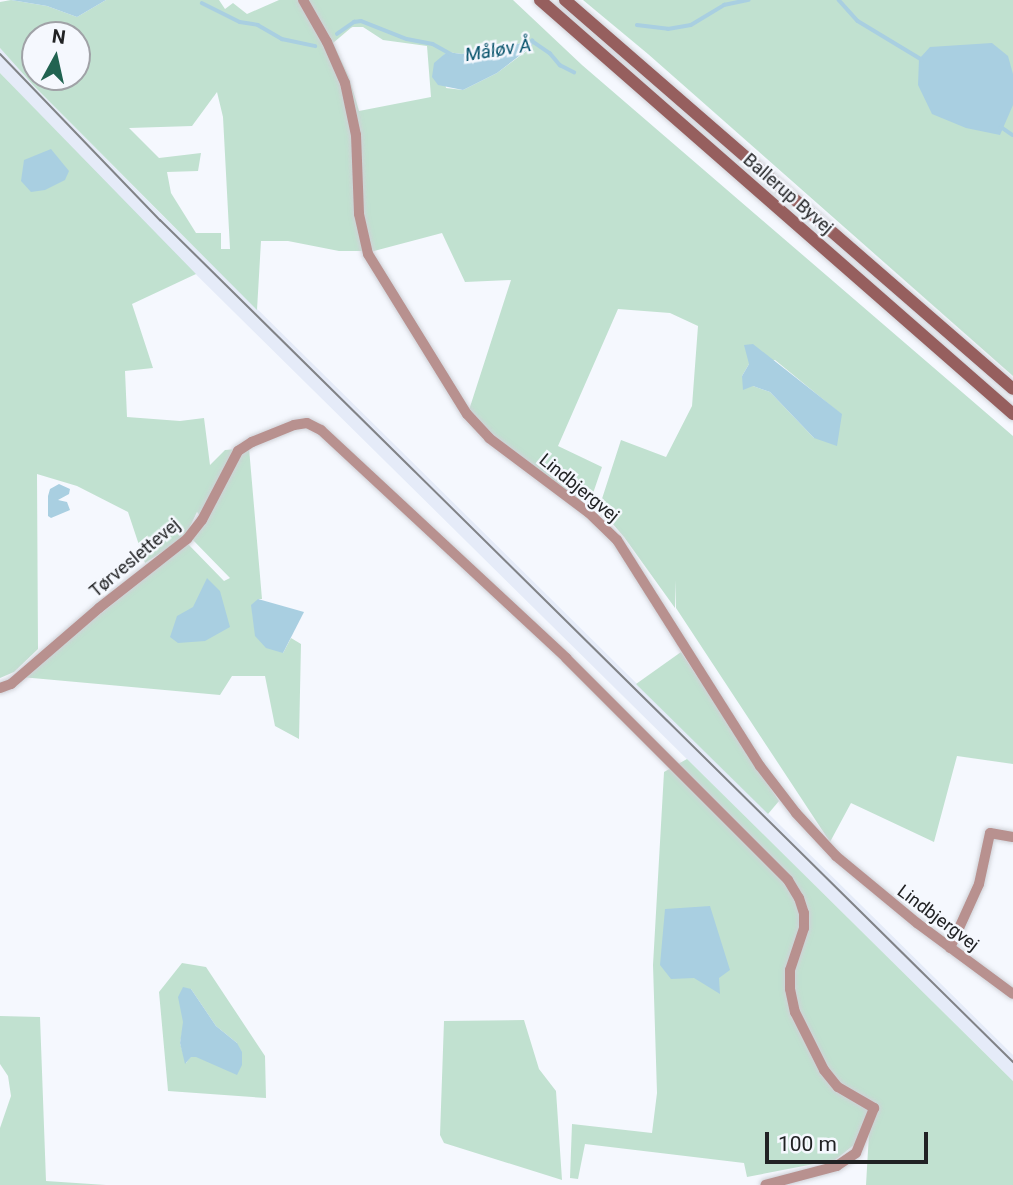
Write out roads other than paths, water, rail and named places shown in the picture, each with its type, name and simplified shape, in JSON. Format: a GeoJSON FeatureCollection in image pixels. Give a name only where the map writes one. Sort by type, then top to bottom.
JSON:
{"type":"FeatureCollection","features":[{"type":"Feature","properties":{"kind":"main road","name":"Ballerup Byvej"},"geometry":{"type":"LineString","coordinates":[[540,0],[1013,414]]}},
{"type":"Feature","properties":{"kind":"main road","name":"Ballerup Byvej"},"geometry":{"type":"LineString","coordinates":[[565,0],[1013,389]]}},
{"type":"Feature","properties":{"kind":"street","name":"Lindbjergvej"},"geometry":{"type":"LineString","coordinates":[[303,0],[327,42],[345,83],[356,135],[359,214],[369,254],[467,414],[489,438],[589,513],[617,540],[760,766],[796,813],[867,883],[1013,994]]}},
{"type":"Feature","properties":{"kind":"street","name":"Tørveslettevej"},"geometry":{"type":"LineString","coordinates":[[0,688],[11,684],[99,608],[187,539],[202,520],[238,451],[252,442],[307,423],[321,430],[499,594],[789,880],[804,912],[804,928],[790,970],[794,1012],[824,1070],[838,1087],[874,1108],[856,1153],[837,1166],[765,1185]]}},
{"type":"Feature","properties":{"kind":"street"},"geometry":{"type":"LineString","coordinates":[[950,948],[979,884],[990,833],[1013,837]]}},
{"type":"Feature","properties":{"kind":"water"},"geometry":{"type":"Polygon","coordinates":[[[11,0],[106,0],[77,17],[47,6],[11,0]]]}},
{"type":"Feature","properties":{"kind":"water"},"geometry":{"type":"Polygon","coordinates":[[[527,41],[532,46],[497,73],[463,90],[438,85],[432,77],[434,63],[447,52],[462,54],[494,44],[511,46],[527,41]]]}},
{"type":"Feature","properties":{"kind":"water"},"geometry":{"type":"Polygon","coordinates":[[[992,43],[1008,56],[1013,74],[1013,105],[1000,135],[966,128],[932,114],[918,85],[919,59],[930,47],[992,43]]]}},
{"type":"Feature","properties":{"kind":"water"},"geometry":{"type":"Polygon","coordinates":[[[51,149],[69,171],[65,180],[45,190],[31,192],[21,181],[24,160],[51,149]]]}},
{"type":"Feature","properties":{"kind":"water"},"geometry":{"type":"Polygon","coordinates":[[[753,344],[842,414],[837,446],[814,438],[770,392],[753,386],[743,390],[742,376],[749,364],[744,345],[753,344]]]}},
{"type":"Feature","properties":{"kind":"water"},"geometry":{"type":"Polygon","coordinates":[[[59,484],[70,489],[69,494],[58,500],[67,502],[70,510],[51,518],[48,516],[48,496],[50,489],[59,484]]]}},
{"type":"Feature","properties":{"kind":"water"},"geometry":{"type":"Polygon","coordinates":[[[207,578],[220,591],[230,627],[205,641],[178,643],[170,637],[177,616],[193,607],[207,578]]]}},
{"type":"Feature","properties":{"kind":"water"},"geometry":{"type":"Polygon","coordinates":[[[258,599],[304,612],[283,653],[266,648],[255,636],[251,605],[258,599]]]}},
{"type":"Feature","properties":{"kind":"water"},"geometry":{"type":"Polygon","coordinates":[[[710,906],[730,970],[719,978],[720,994],[694,978],[671,979],[660,965],[665,909],[710,906]]]}},
{"type":"Feature","properties":{"kind":"water"},"geometry":{"type":"Polygon","coordinates":[[[183,987],[191,989],[216,1026],[237,1043],[242,1052],[242,1065],[237,1075],[196,1057],[191,1057],[185,1064],[180,1043],[183,1022],[178,997],[183,987]]]}},
{"type":"Feature","properties":{"kind":"waterway","name":"Måløv Å"},"geometry":{"type":"LineString","coordinates":[[637,25],[668,29],[691,25],[724,5],[748,0]]}},
{"type":"Feature","properties":{"kind":"waterway","name":"Måløv Å"},"geometry":{"type":"LineString","coordinates":[[839,0],[858,21],[921,59]]}},
{"type":"Feature","properties":{"kind":"waterway","name":"Måløv Å"},"geometry":{"type":"LineString","coordinates":[[202,3],[240,22],[258,25],[282,39],[315,46]]}},
{"type":"Feature","properties":{"kind":"waterway","name":"Måløv Å"},"geometry":{"type":"LineString","coordinates":[[337,34],[354,22],[361,21],[407,39],[433,44],[451,54]]}},
{"type":"Feature","properties":{"kind":"waterway","name":"Måløv Å"},"geometry":{"type":"LineString","coordinates":[[529,47],[532,41],[550,53],[560,65],[574,72]]}},
{"type":"Feature","properties":{"kind":"waterway","name":"Måløv Å"},"geometry":{"type":"LineString","coordinates":[[1001,127],[1013,135]]}},
{"type":"Feature","properties":{"kind":"tram line"},"geometry":{"type":"LineString","coordinates":[[0,54],[160,220],[1013,1062]]}}]}
